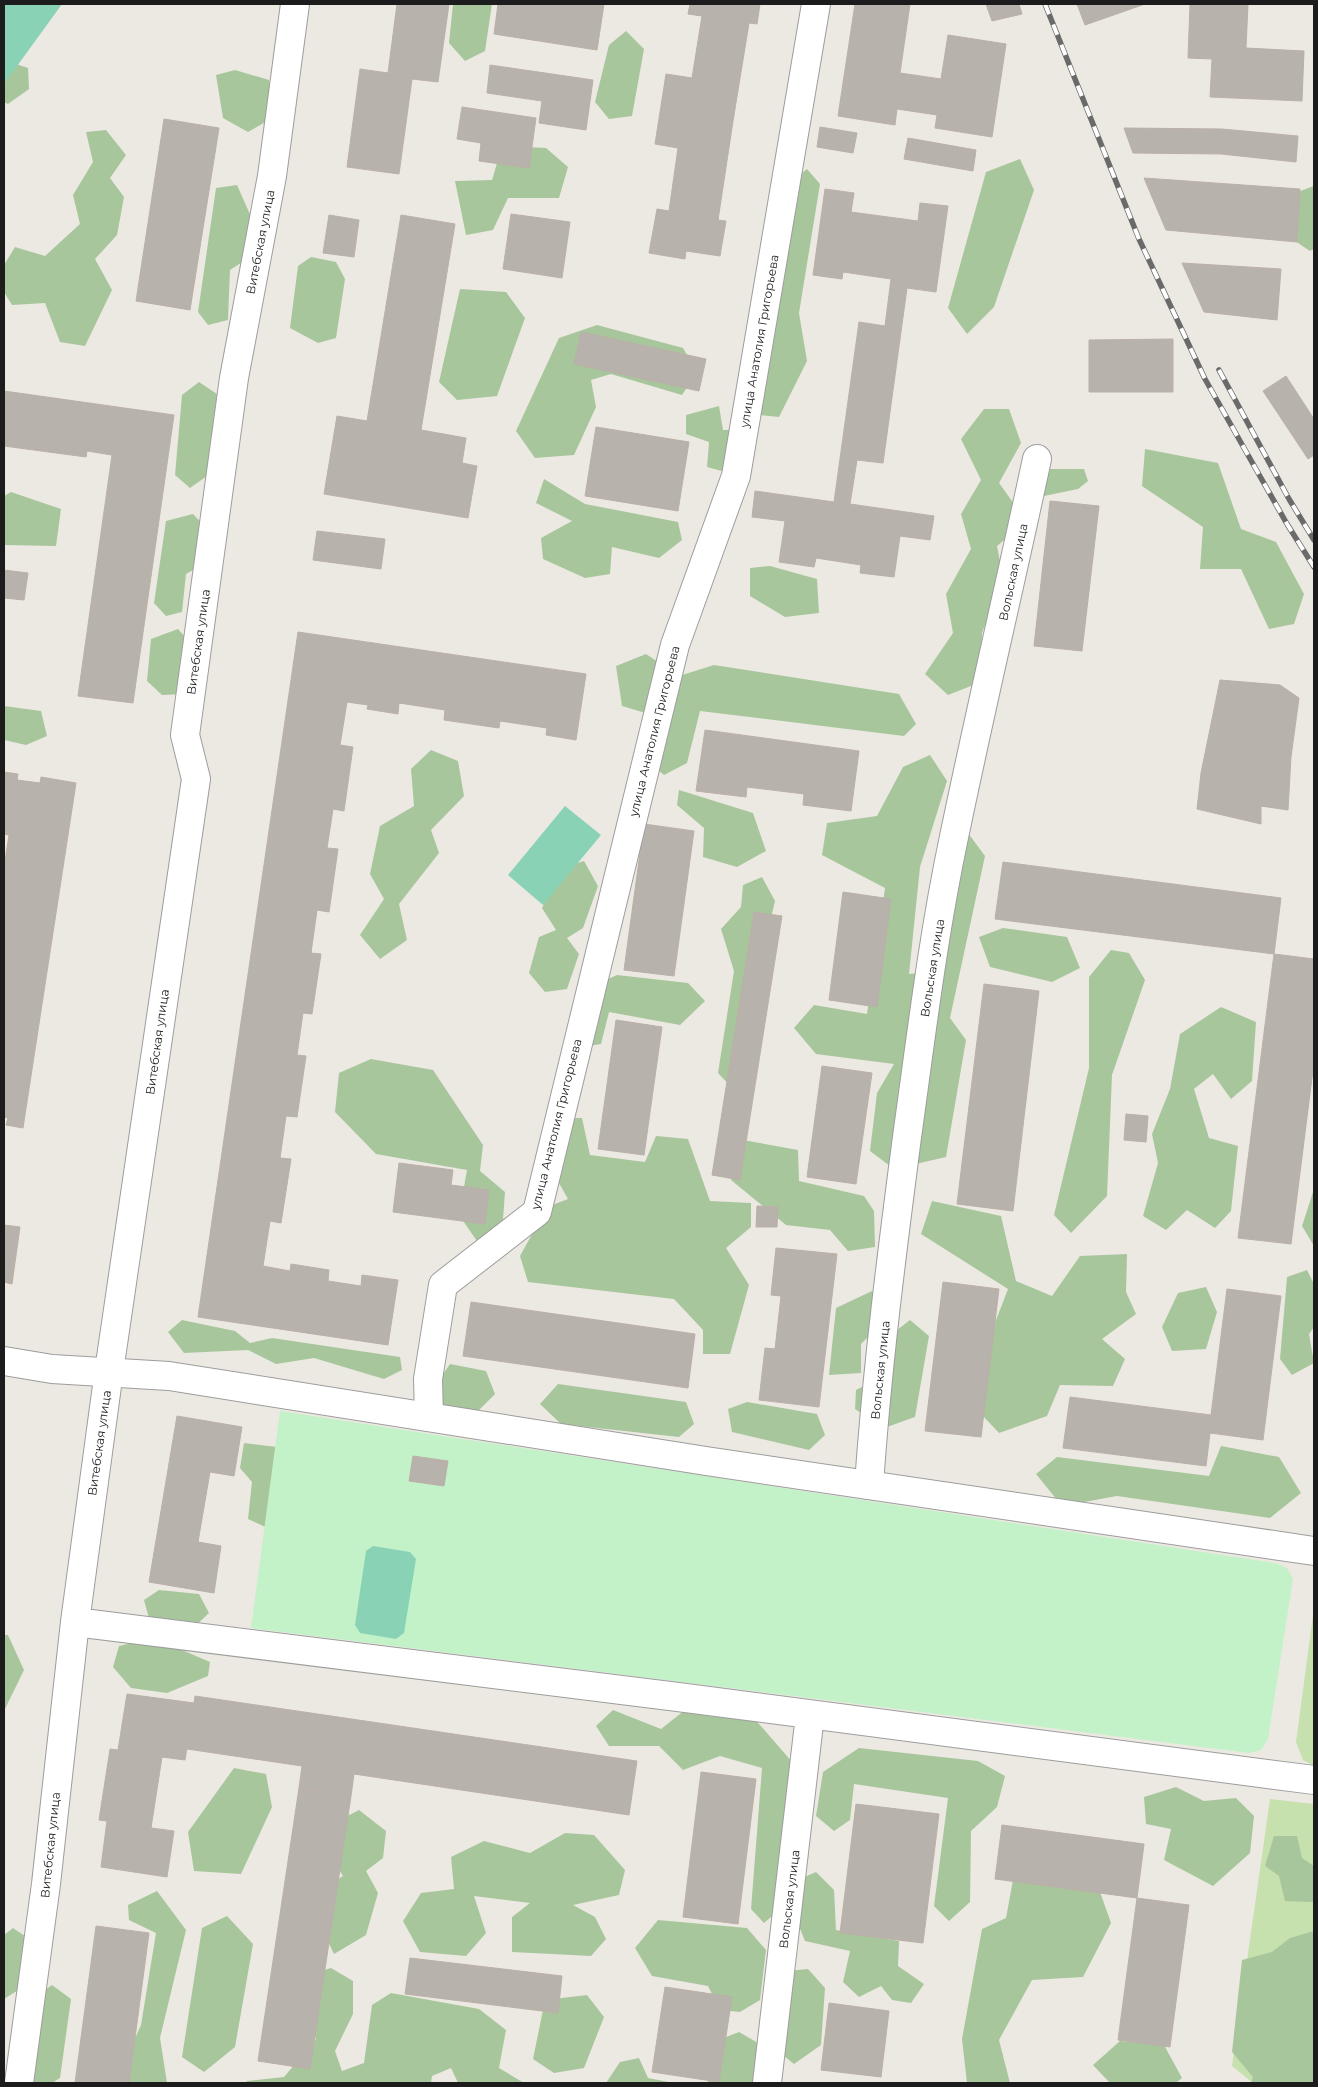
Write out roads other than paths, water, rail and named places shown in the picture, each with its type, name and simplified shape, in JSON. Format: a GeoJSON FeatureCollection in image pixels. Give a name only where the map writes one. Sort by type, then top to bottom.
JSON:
{"type":"FeatureCollection","features":[{"type":"Feature","properties":{"kind":"street","name":"Витебская улица"},"geometry":{"type":"LineString","coordinates":[[19,2083],[46,1884],[75,1622],[108,1371],[196,779],[185,735],[234,378],[272,176],[295,4]]}},
{"type":"Feature","properties":{"kind":"street","name":"улица Анатолия Григорьева"},"geometry":{"type":"LineString","coordinates":[[429,1417],[428,1379],[443,1285],[537,1212],[674,646],[736,476],[816,4]]}},
{"type":"Feature","properties":{"kind":"street","name":"Вольская улица"},"geometry":{"type":"LineString","coordinates":[[869,1484],[896,1224],[936,936],[954,837],[1037,460]]}},
{"type":"Feature","properties":{"kind":"street"},"geometry":{"type":"LineString","coordinates":[[4,1362],[52,1368],[169,1376],[1314,1551]]}},
{"type":"Feature","properties":{"kind":"street"},"geometry":{"type":"LineString","coordinates":[[75,1622],[678,1697],[1314,1780]]}},
{"type":"Feature","properties":{"kind":"street","name":"Вольская улица"},"geometry":{"type":"LineString","coordinates":[[767,2083],[810,1715]]}},
{"type":"Feature","properties":{"kind":"railway"},"geometry":{"type":"LineString","coordinates":[[1045,4],[1139,239],[1205,379],[1287,524],[1314,567]]}},
{"type":"Feature","properties":{"kind":"railway"},"geometry":{"type":"LineString","coordinates":[[1219,370],[1289,499],[1314,540]]}}]}
